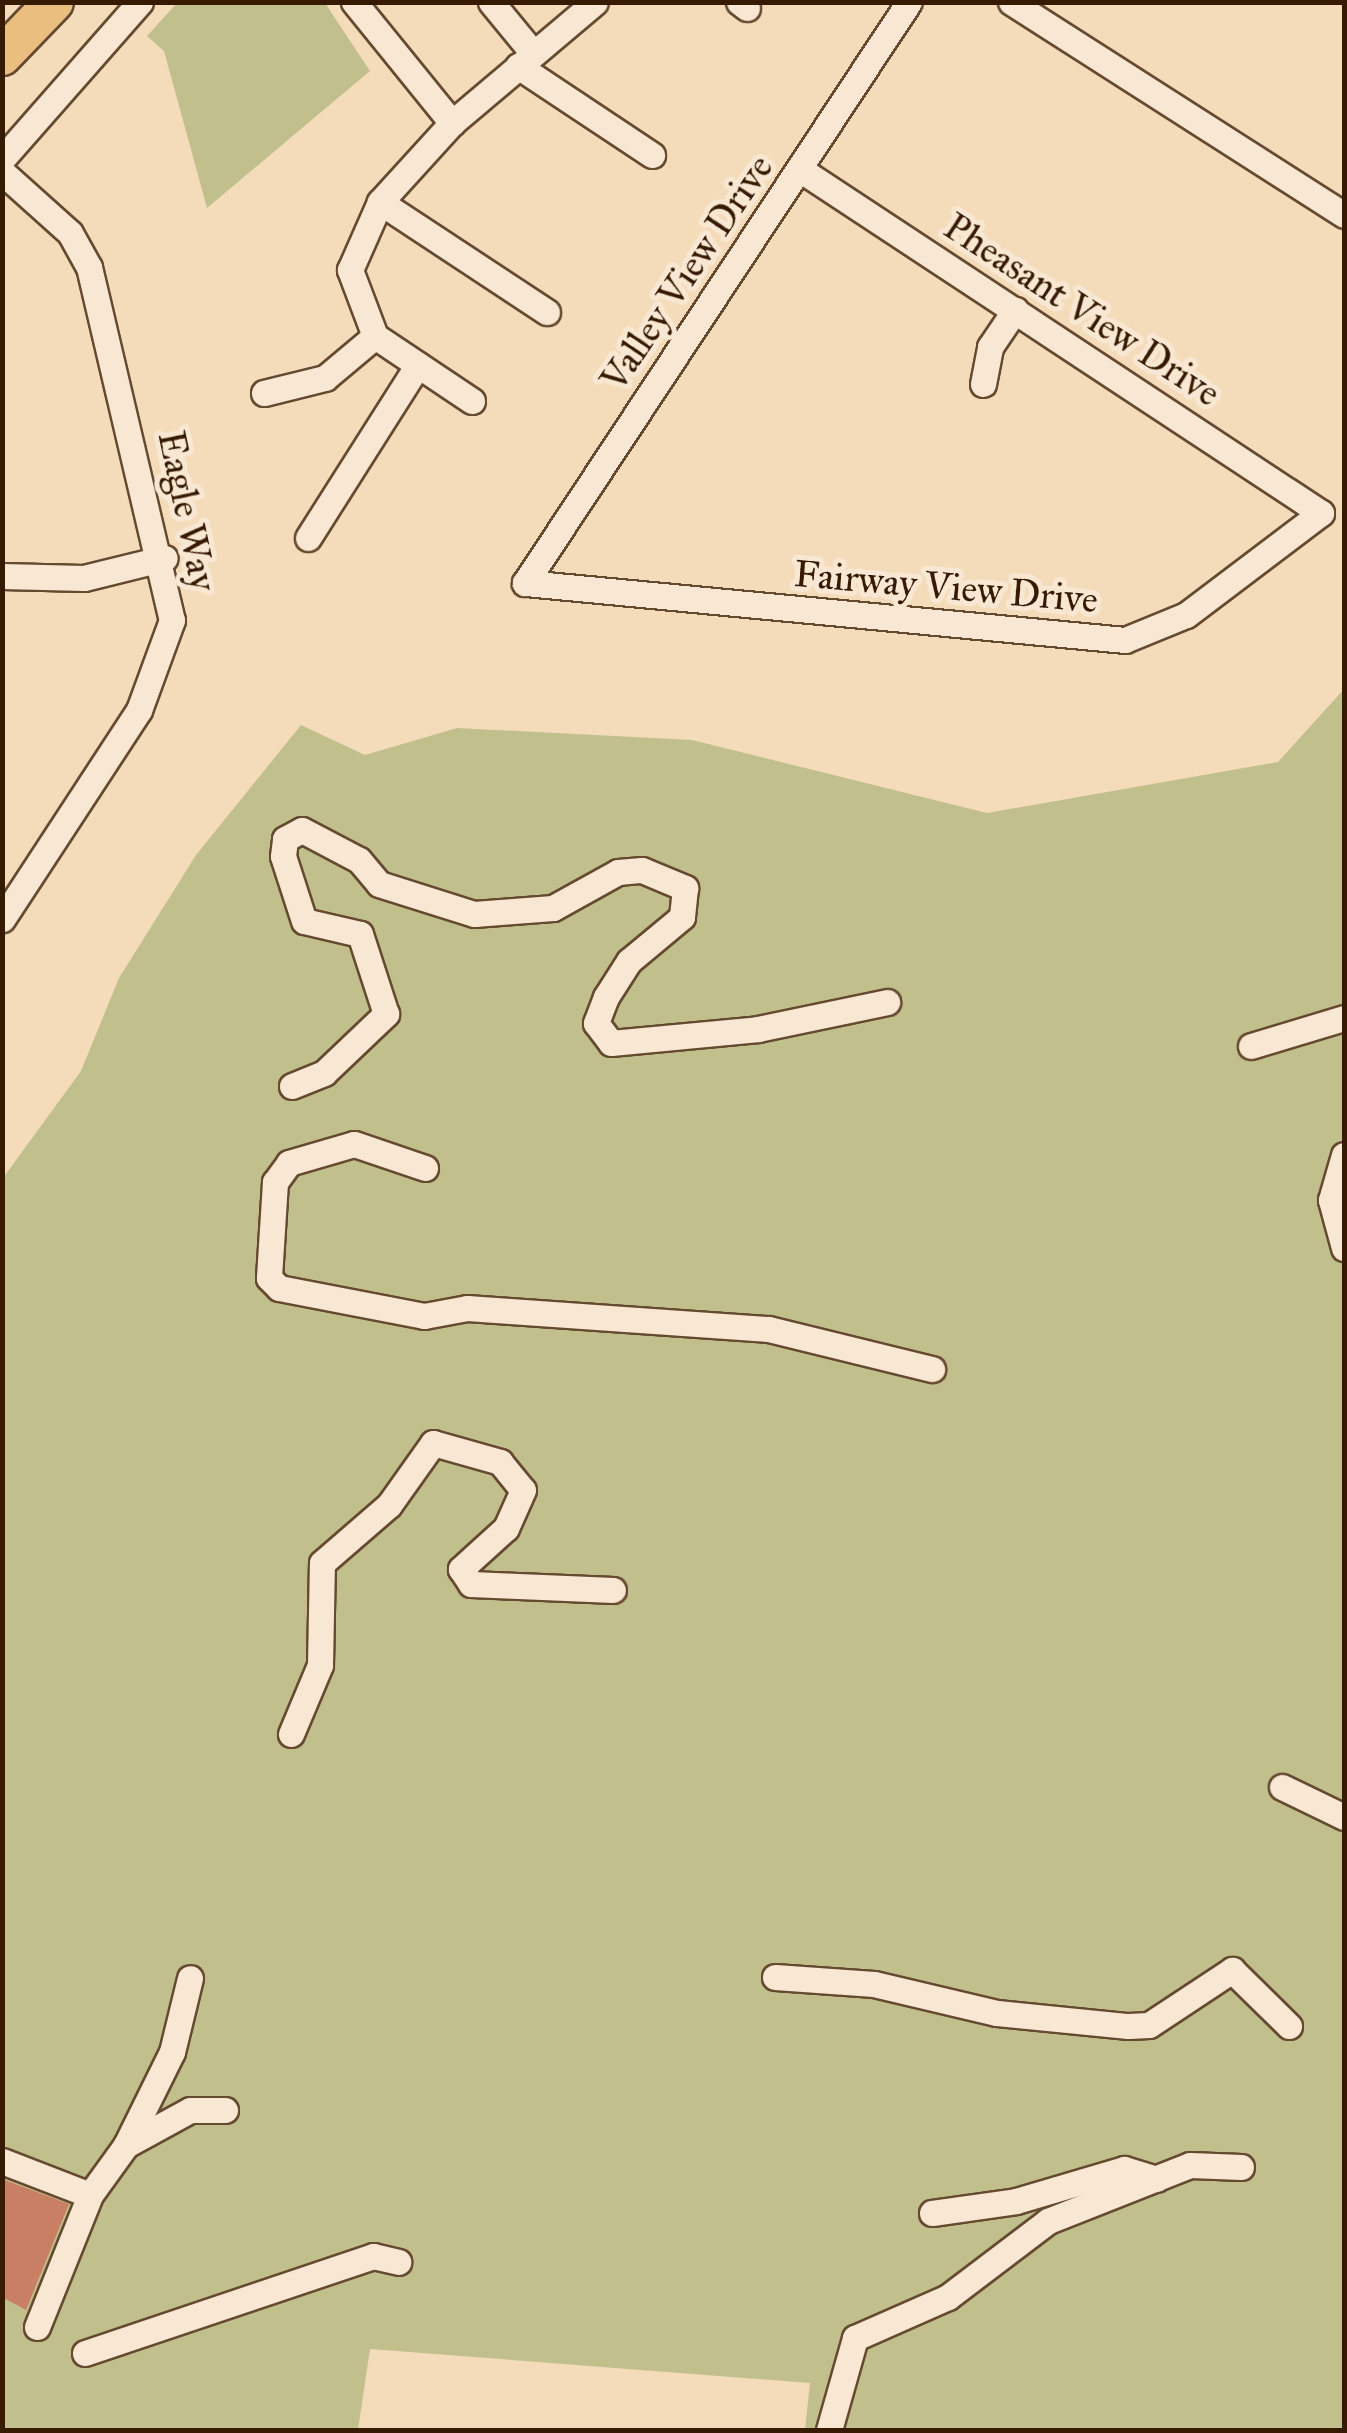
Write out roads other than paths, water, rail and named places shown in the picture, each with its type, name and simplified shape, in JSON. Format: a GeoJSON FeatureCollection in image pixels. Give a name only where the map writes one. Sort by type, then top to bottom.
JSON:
{"type":"FeatureCollection","features":[{"type":"Feature","properties":{"kind":"highway"},"geometry":{"type":"LineString","coordinates":[[2,56],[54,2]]}},
{"type":"Feature","properties":{"kind":"street"},"geometry":{"type":"LineString","coordinates":[[2,159],[140,2]]}},
{"type":"Feature","properties":{"kind":"street"},"geometry":{"type":"LineString","coordinates":[[354,2],[452,124]]}},
{"type":"Feature","properties":{"kind":"street"},"geometry":{"type":"LineString","coordinates":[[492,2],[526,60],[652,155]]}},
{"type":"Feature","properties":{"kind":"street"},"geometry":{"type":"LineString","coordinates":[[472,401],[375,336],[350,270],[380,202],[452,124],[595,2]]}},
{"type":"Feature","properties":{"kind":"street","name":"Valley View Drive"},"geometry":{"type":"LineString","coordinates":[[525,583],[909,2]]}},
{"type":"Feature","properties":{"kind":"street"},"geometry":{"type":"LineString","coordinates":[[1012,2],[1344,216]]}},
{"type":"Feature","properties":{"kind":"street","name":"Pheasant View Drive"},"geometry":{"type":"LineString","coordinates":[[801,170],[1321,513]]}},
{"type":"Feature","properties":{"kind":"street","name":"Eagle Way"},"geometry":{"type":"LineString","coordinates":[[2,172],[70,233],[89,267],[164,558],[172,620],[161,667],[2,919]]}},
{"type":"Feature","properties":{"kind":"street"},"geometry":{"type":"LineString","coordinates":[[380,202],[547,312]]}},
{"type":"Feature","properties":{"kind":"street"},"geometry":{"type":"LineString","coordinates":[[983,384],[990,347],[1015,310]]}},
{"type":"Feature","properties":{"kind":"street"},"geometry":{"type":"LineString","coordinates":[[264,393],[325,378],[375,336]]}},
{"type":"Feature","properties":{"kind":"street"},"geometry":{"type":"LineString","coordinates":[[308,538],[418,365]]}},
{"type":"Feature","properties":{"kind":"street","name":"Fairway View Drive"},"geometry":{"type":"LineString","coordinates":[[525,583],[1125,640],[1186,615],[1321,513]]}},
{"type":"Feature","properties":{"kind":"street"},"geometry":{"type":"LineString","coordinates":[[2,576],[84,578],[164,558]]}},
{"type":"Feature","properties":{"kind":"street"},"geometry":{"type":"LineString","coordinates":[[292,1086],[324,1073],[386,1014],[360,934],[304,922],[283,856],[285,838],[302,830],[359,860],[380,884],[474,914],[553,908],[618,872],[642,870],[685,888],[682,917],[629,961],[606,997],[596,1023],[611,1043],[758,1029],[886,1002]]}},
{"type":"Feature","properties":{"kind":"street"},"geometry":{"type":"LineString","coordinates":[[1251,1046],[1344,1018]]}},
{"type":"Feature","properties":{"kind":"street"},"geometry":{"type":"LineString","coordinates":[[425,1168],[354,1144],[289,1163],[275,1182],[268,1278],[279,1288],[424,1316],[467,1308],[770,1329],[932,1369]]}},
{"type":"Feature","properties":{"kind":"street"},"geometry":{"type":"LineString","coordinates":[[1344,1155],[1330,1200],[1344,1248]]}},
{"type":"Feature","properties":{"kind":"street"},"geometry":{"type":"LineString","coordinates":[[291,1734],[320,1664],[322,1563],[389,1505],[433,1443],[500,1462],[524,1490],[506,1528],[461,1569],[471,1584],[613,1590]]}},
{"type":"Feature","properties":{"kind":"street"},"geometry":{"type":"LineString","coordinates":[[1282,1787],[1344,1817]]}},
{"type":"Feature","properties":{"kind":"street"},"geometry":{"type":"LineString","coordinates":[[775,1977],[874,1984],[997,2013],[1128,2026],[1149,2025],[1232,1970],[1290,2026]]}},
{"type":"Feature","properties":{"kind":"street"},"geometry":{"type":"LineString","coordinates":[[37,2328],[90,2195],[126,2145],[172,2052],[190,1978]]}},
{"type":"Feature","properties":{"kind":"street"},"geometry":{"type":"LineString","coordinates":[[126,2145],[190,2110],[224,2110]]}},
{"type":"Feature","properties":{"kind":"street"},"geometry":{"type":"LineString","coordinates":[[2,2162],[90,2195]]}},
{"type":"Feature","properties":{"kind":"street"},"geometry":{"type":"LineString","coordinates":[[829,2430],[855,2338],[948,2297],[1048,2221],[1190,2165],[1241,2167]]}},
{"type":"Feature","properties":{"kind":"street"},"geometry":{"type":"LineString","coordinates":[[932,2213],[1016,2201],[1124,2169],[1156,2178]]}},
{"type":"Feature","properties":{"kind":"street"},"geometry":{"type":"LineString","coordinates":[[85,2352],[163,2334],[241,2295],[354,2261],[398,2262]]}}]}
